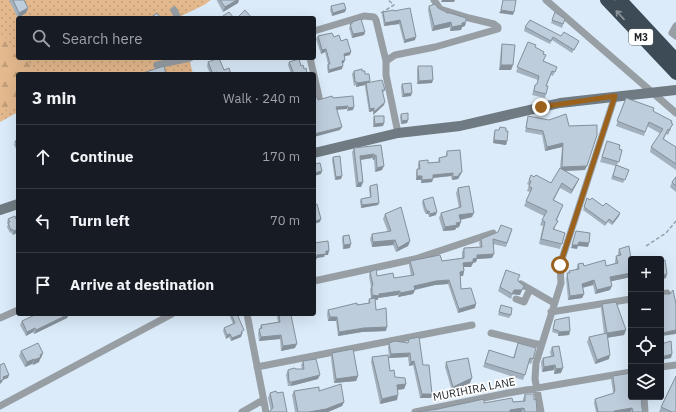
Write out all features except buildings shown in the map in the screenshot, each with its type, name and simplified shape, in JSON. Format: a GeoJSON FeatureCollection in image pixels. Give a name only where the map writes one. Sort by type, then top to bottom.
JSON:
{"type":"FeatureCollection","features":[{"type":"Feature","properties":{"kind":"highway","name":"M3"},"geometry":{"type":"LineString","coordinates":[[606,0],[676,74]]}},
{"type":"Feature","properties":{"kind":"highway","name":"M3"},"geometry":{"type":"LineString","coordinates":[[621,0],[676,59]]}},
{"type":"Feature","properties":{"kind":"street"},"geometry":{"type":"LineString","coordinates":[[386,61],[395,55],[435,47],[498,29],[498,27],[494,24],[440,9],[434,0]]}},
{"type":"Feature","properties":{"kind":"street"},"geometry":{"type":"LineString","coordinates":[[546,0],[676,113]]}},
{"type":"Feature","properties":{"kind":"street"},"geometry":{"type":"LineString","coordinates":[[174,10],[177,16]]}},
{"type":"Feature","properties":{"kind":"street"},"geometry":{"type":"LineString","coordinates":[[316,30],[364,16],[374,17],[386,61],[386,75],[398,133]]}},
{"type":"Feature","properties":{"kind":"street"},"geometry":{"type":"LineString","coordinates":[[676,26],[672,32],[676,36]]}},
{"type":"Feature","properties":{"kind":"street"},"geometry":{"type":"LineString","coordinates":[[158,65],[181,60]]}},
{"type":"Feature","properties":{"kind":"street"},"geometry":{"type":"LineString","coordinates":[[310,60],[313,72]]}},
{"type":"Feature","properties":{"kind":"street"},"geometry":{"type":"LineString","coordinates":[[316,84],[319,97]]}},
{"type":"Feature","properties":{"kind":"street"},"geometry":{"type":"LineString","coordinates":[[316,153],[398,133],[460,126],[541,107],[615,96],[676,90]]}},
{"type":"Feature","properties":{"kind":"street"},"geometry":{"type":"LineString","coordinates":[[542,412],[535,379],[536,363],[562,279],[560,265],[615,96]]}},
{"type":"Feature","properties":{"kind":"street"},"geometry":{"type":"LineString","coordinates":[[0,210],[16,205]]}},
{"type":"Feature","properties":{"kind":"street"},"geometry":{"type":"LineString","coordinates":[[316,281],[415,259],[493,233]]}},
{"type":"Feature","properties":{"kind":"street"},"geometry":{"type":"LineString","coordinates":[[521,284],[554,303]]}},
{"type":"Feature","properties":{"kind":"street"},"geometry":{"type":"LineString","coordinates":[[516,299],[524,302],[530,289]]}},
{"type":"Feature","properties":{"kind":"street"},"geometry":{"type":"LineString","coordinates":[[551,312],[628,299]]}},
{"type":"Feature","properties":{"kind":"street"},"geometry":{"type":"LineString","coordinates":[[0,318],[16,311]]}},
{"type":"Feature","properties":{"kind":"street"},"geometry":{"type":"LineString","coordinates":[[0,406],[168,316]]}},
{"type":"Feature","properties":{"kind":"street"},"geometry":{"type":"LineString","coordinates":[[247,316],[266,412]]}},
{"type":"Feature","properties":{"kind":"street"},"geometry":{"type":"LineString","coordinates":[[258,367],[472,325]]}},
{"type":"Feature","properties":{"kind":"street"},"geometry":{"type":"LineString","coordinates":[[491,333],[541,345]]}},
{"type":"Feature","properties":{"kind":"street"},"geometry":{"type":"LineString","coordinates":[[664,367],[676,365]]}},
{"type":"Feature","properties":{"kind":"street","name":"MURIHIRA LANE"},"geometry":{"type":"LineString","coordinates":[[415,412],[537,388],[628,373]]}},
{"type":"Feature","properties":{"kind":"street"},"geometry":{"type":"LineString","coordinates":[[242,412],[263,400]]}},
{"type":"Feature","properties":{"kind":"street"},"geometry":{"type":"LineString","coordinates":[[644,400],[645,412]]}},
{"type":"Feature","properties":{"kind":"path"},"geometry":{"type":"LineString","coordinates":[[376,20],[380,13],[394,6],[388,0]]}},
{"type":"Feature","properties":{"kind":"path"},"geometry":{"type":"LineString","coordinates":[[646,246],[666,233],[676,221]]}},
{"type":"Feature","properties":{"kind":"green space"},"geometry":{"type":"Polygon","coordinates":[[[0,0],[211,0],[181,16],[16,16],[16,60],[190,60],[192,72],[16,72],[16,113],[0,122],[0,0]]]}},
{"type":"Feature","properties":{"kind":"green space"},"geometry":{"type":"Polygon","coordinates":[[[4,34],[16,55],[16,60],[27,60],[34,72],[16,72],[16,107],[0,112],[0,36],[4,34]]]}},
{"type":"Feature","properties":{"kind":"route"},"geometry":{"type":"LineString","coordinates":[[541,107],[615,96],[560,265]]}}]}
